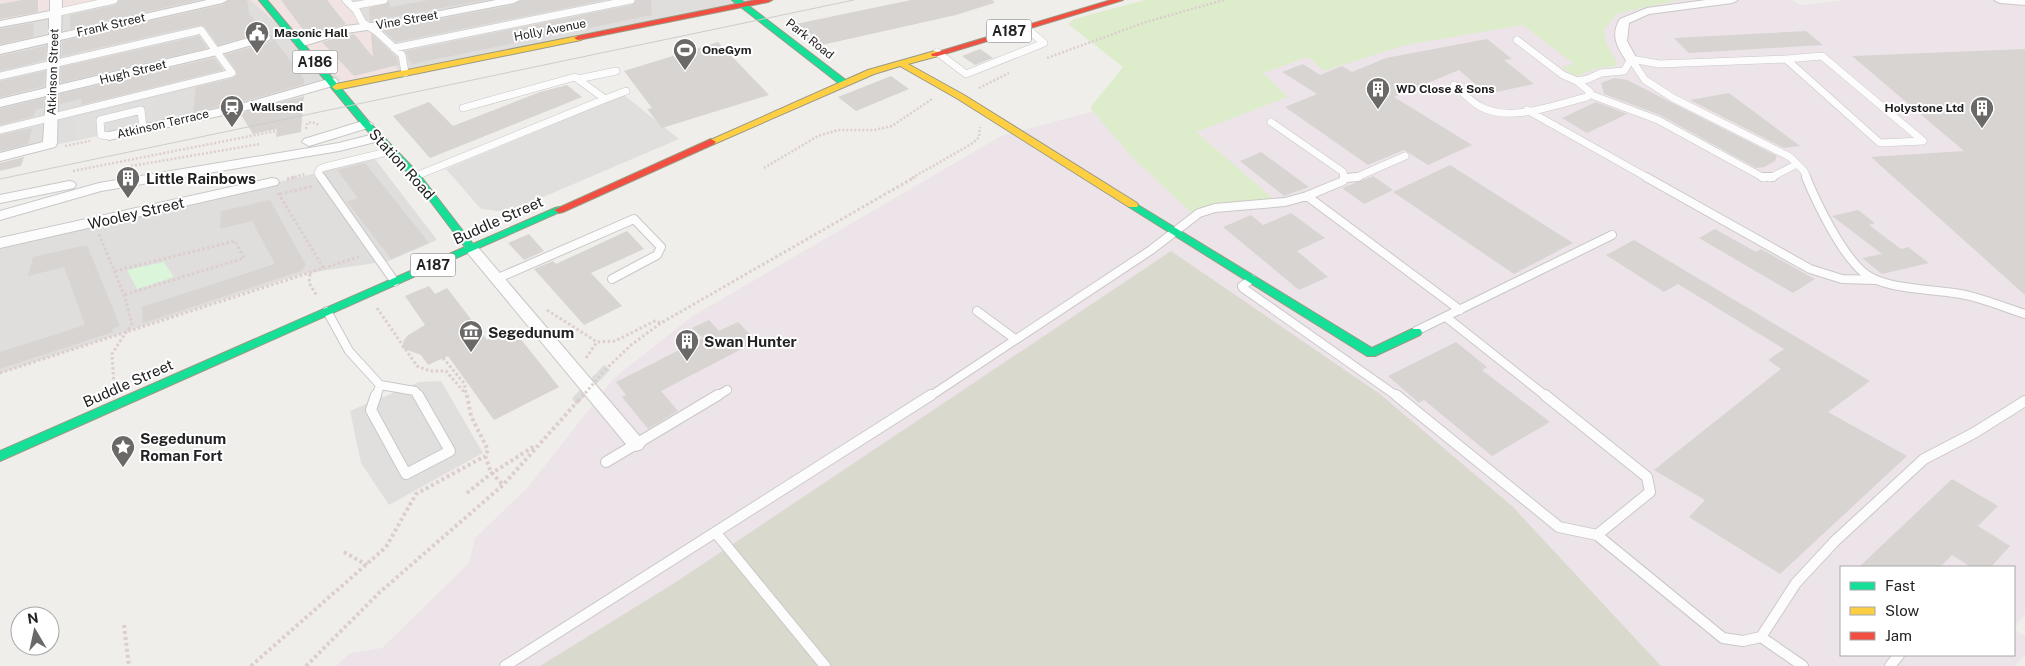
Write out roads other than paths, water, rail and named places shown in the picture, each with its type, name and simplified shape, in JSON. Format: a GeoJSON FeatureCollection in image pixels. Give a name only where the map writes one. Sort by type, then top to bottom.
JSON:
{"type":"FeatureCollection","features":[{"type":"Feature","properties":{"kind":"main road","name":"Holly Avenue"},"geometry":{"type":"LineString","coordinates":[[334,85],[405,73],[739,3],[768,0]]}},
{"type":"Feature","properties":{"kind":"main road","name":"A187"},"geometry":{"type":"LineString","coordinates":[[900,63],[1119,0]]}},
{"type":"Feature","properties":{"kind":"main road","name":"Station Road"},"geometry":{"type":"LineString","coordinates":[[266,1],[366,124],[416,176],[471,248]]}},
{"type":"Feature","properties":{"kind":"main road","name":"Park Road"},"geometry":{"type":"LineString","coordinates":[[739,3],[844,83]]}},
{"type":"Feature","properties":{"kind":"main road","name":"Buddle Street"},"geometry":{"type":"LineString","coordinates":[[0,456],[324,307],[395,282],[844,83],[900,63]]}},
{"type":"Feature","properties":{"kind":"main road"},"geometry":{"type":"LineString","coordinates":[[900,63],[961,97],[1371,353],[1416,332]]}},
{"type":"Feature","properties":{"kind":"street","name":"Atkinson Street"},"geometry":{"type":"LineString","coordinates":[[0,158],[50,144],[56,0]]}},
{"type":"Feature","properties":{"kind":"street","name":"Frank Street"},"geometry":{"type":"LineString","coordinates":[[0,50],[222,0]]}},
{"type":"Feature","properties":{"kind":"street","name":"Vine Street"},"geometry":{"type":"LineString","coordinates":[[300,43],[345,30],[514,0]]}},
{"type":"Feature","properties":{"kind":"street"},"geometry":{"type":"LineString","coordinates":[[1631,59],[1620,43],[1620,31],[1624,21],[1647,12],[1732,0]]}},
{"type":"Feature","properties":{"kind":"street"},"geometry":{"type":"LineString","coordinates":[[2000,0],[2025,2]]}},
{"type":"Feature","properties":{"kind":"street"},"geometry":{"type":"LineString","coordinates":[[0,24],[55,13]]}},
{"type":"Feature","properties":{"kind":"street","name":"Hugh Street"},"geometry":{"type":"LineString","coordinates":[[0,103],[218,51],[265,37]]}},
{"type":"Feature","properties":{"kind":"street","name":"Atkinson Terrace"},"geometry":{"type":"LineString","coordinates":[[109,136],[334,85]]}},
{"type":"Feature","properties":{"kind":"street"},"geometry":{"type":"LineString","coordinates":[[0,199],[144,170],[298,144],[336,135],[366,124]]}},
{"type":"Feature","properties":{"kind":"street"},"geometry":{"type":"LineString","coordinates":[[0,216],[98,187],[339,147],[378,137]]}},
{"type":"Feature","properties":{"kind":"street","name":"Wooley Street"},"geometry":{"type":"LineString","coordinates":[[0,243],[275,189]]}},
{"type":"Feature","properties":{"kind":"street","name":"Station Road"},"geometry":{"type":"LineString","coordinates":[[471,248],[636,444]]}},
{"type":"Feature","properties":{"kind":"lane"},"geometry":{"type":"LineString","coordinates":[[55,13],[114,0]]}},
{"type":"Feature","properties":{"kind":"lane"},"geometry":{"type":"LineString","coordinates":[[346,0],[361,21],[394,48],[403,58],[405,73]]}},
{"type":"Feature","properties":{"kind":"lane"},"geometry":{"type":"LineString","coordinates":[[352,6],[384,0]]}},
{"type":"Feature","properties":{"kind":"lane"},"geometry":{"type":"LineString","coordinates":[[394,48],[631,0]]}},
{"type":"Feature","properties":{"kind":"lane"},"geometry":{"type":"LineString","coordinates":[[937,52],[966,74],[1044,43],[1025,27]]}},
{"type":"Feature","properties":{"kind":"lane"},"geometry":{"type":"LineString","coordinates":[[0,76],[201,30],[218,51],[232,73],[0,130]]}},
{"type":"Feature","properties":{"kind":"lane"},"geometry":{"type":"LineString","coordinates":[[1517,40],[1563,75],[1577,81],[1590,92],[1589,94]]}},
{"type":"Feature","properties":{"kind":"lane"},"geometry":{"type":"LineString","coordinates":[[1631,59],[1659,64],[1822,56],[1923,141],[1880,143],[1786,59]]}},
{"type":"Feature","properties":{"kind":"lane"},"geometry":{"type":"LineString","coordinates":[[1577,81],[1588,80],[1601,73],[1624,70],[1631,59]]}},
{"type":"Feature","properties":{"kind":"lane"},"geometry":{"type":"LineString","coordinates":[[1631,59],[1645,80],[1666,94],[1790,157],[1804,171],[1819,208],[1852,260],[1863,272],[1876,280],[1891,284],[1969,296],[2025,314]]}},
{"type":"Feature","properties":{"kind":"lane"},"geometry":{"type":"LineString","coordinates":[[578,79],[616,71]]}},
{"type":"Feature","properties":{"kind":"lane"},"geometry":{"type":"LineString","coordinates":[[463,108],[575,77],[605,99]]}},
{"type":"Feature","properties":{"kind":"lane"},"geometry":{"type":"LineString","coordinates":[[1454,84],[1481,108],[1509,114],[1587,97],[1589,94]]}},
{"type":"Feature","properties":{"kind":"lane"},"geometry":{"type":"LineString","coordinates":[[416,176],[626,91]]}},
{"type":"Feature","properties":{"kind":"lane"},"geometry":{"type":"LineString","coordinates":[[1589,94],[1604,97],[1647,119],[1658,120],[1764,178],[1770,178],[1797,164]]}},
{"type":"Feature","properties":{"kind":"lane"},"geometry":{"type":"LineString","coordinates":[[109,136],[101,135],[100,120],[141,110],[143,128]]}},
{"type":"Feature","properties":{"kind":"lane"},"geometry":{"type":"LineString","coordinates":[[1527,110],[1810,269],[1838,279],[1859,282],[1876,280]]}},
{"type":"Feature","properties":{"kind":"lane"},"geometry":{"type":"LineString","coordinates":[[1271,122],[1338,168],[1345,175],[1345,178]]}},
{"type":"Feature","properties":{"kind":"lane"},"geometry":{"type":"LineString","coordinates":[[391,150],[325,167],[318,171],[323,184],[395,282]]}},
{"type":"Feature","properties":{"kind":"lane"},"geometry":{"type":"LineString","coordinates":[[505,666],[899,416],[1151,250],[1199,213],[1215,208],[1259,206],[1307,196],[1343,181],[1345,178],[1357,177],[1405,156]]}},
{"type":"Feature","properties":{"kind":"lane"},"geometry":{"type":"LineString","coordinates":[[1307,196],[1460,310]]}},
{"type":"Feature","properties":{"kind":"lane"},"geometry":{"type":"LineString","coordinates":[[496,279],[634,219],[661,247],[657,255],[612,280]]}},
{"type":"Feature","properties":{"kind":"lane"},"geometry":{"type":"LineString","coordinates":[[1416,332],[1612,236]]}},
{"type":"Feature","properties":{"kind":"lane"},"geometry":{"type":"LineString","coordinates":[[1252,279],[1242,286],[1243,288],[1398,397],[1559,527],[1597,535],[1723,638],[1743,641],[1760,637],[1796,583],[1836,541],[1924,459],[1974,433],[2025,401]]}},
{"type":"Feature","properties":{"kind":"lane"},"geometry":{"type":"LineString","coordinates":[[324,307],[349,351],[380,385],[415,391],[450,451],[406,474],[371,410],[380,385]]}},
{"type":"Feature","properties":{"kind":"lane"},"geometry":{"type":"LineString","coordinates":[[977,311],[1014,339]]}},
{"type":"Feature","properties":{"kind":"lane"},"geometry":{"type":"LineString","coordinates":[[1446,317],[1647,477],[1650,492],[1597,535]]}},
{"type":"Feature","properties":{"kind":"lane"},"geometry":{"type":"LineString","coordinates":[[606,462],[728,390]]}},
{"type":"Feature","properties":{"kind":"lane"},"geometry":{"type":"LineString","coordinates":[[716,533],[825,666]]}},
{"type":"Feature","properties":{"kind":"lane"},"geometry":{"type":"LineString","coordinates":[[1760,637],[1803,666]]}},
{"type":"Feature","properties":{"kind":"lane"},"geometry":{"type":"LineString","coordinates":[[1890,666],[1898,656]]}},
{"type":"Feature","properties":{"kind":"tram line"},"geometry":{"type":"LineString","coordinates":[[0,179],[854,0]]}},
{"type":"Feature","properties":{"kind":"place","name":"Masonic Hall"},"geometry":{"type":"Point","coordinates":[257,54]}},
{"type":"Feature","properties":{"kind":"place","name":"OneGym"},"geometry":{"type":"Point","coordinates":[685,71]}},
{"type":"Feature","properties":{"kind":"place","name":"WD Close & Sons"},"geometry":{"type":"Point","coordinates":[1378,110]}},
{"type":"Feature","properties":{"kind":"place","name":"Wallsend"},"geometry":{"type":"Point","coordinates":[232,128]}},
{"type":"Feature","properties":{"kind":"place","name":"Holystone Ltd"},"geometry":{"type":"Point","coordinates":[1982,129]}},
{"type":"Feature","properties":{"kind":"place","name":"Little Rainbows"},"geometry":{"type":"Point","coordinates":[128,199]}},
{"type":"Feature","properties":{"kind":"place","name":"Segedunum"},"geometry":{"type":"Point","coordinates":[471,353]}},
{"type":"Feature","properties":{"kind":"place","name":"Swan Hunter"},"geometry":{"type":"Point","coordinates":[687,362]}},
{"type":"Feature","properties":{"kind":"place","name":"Segedunum Roman Fort"},"geometry":{"type":"Point","coordinates":[123,468]}}]}
